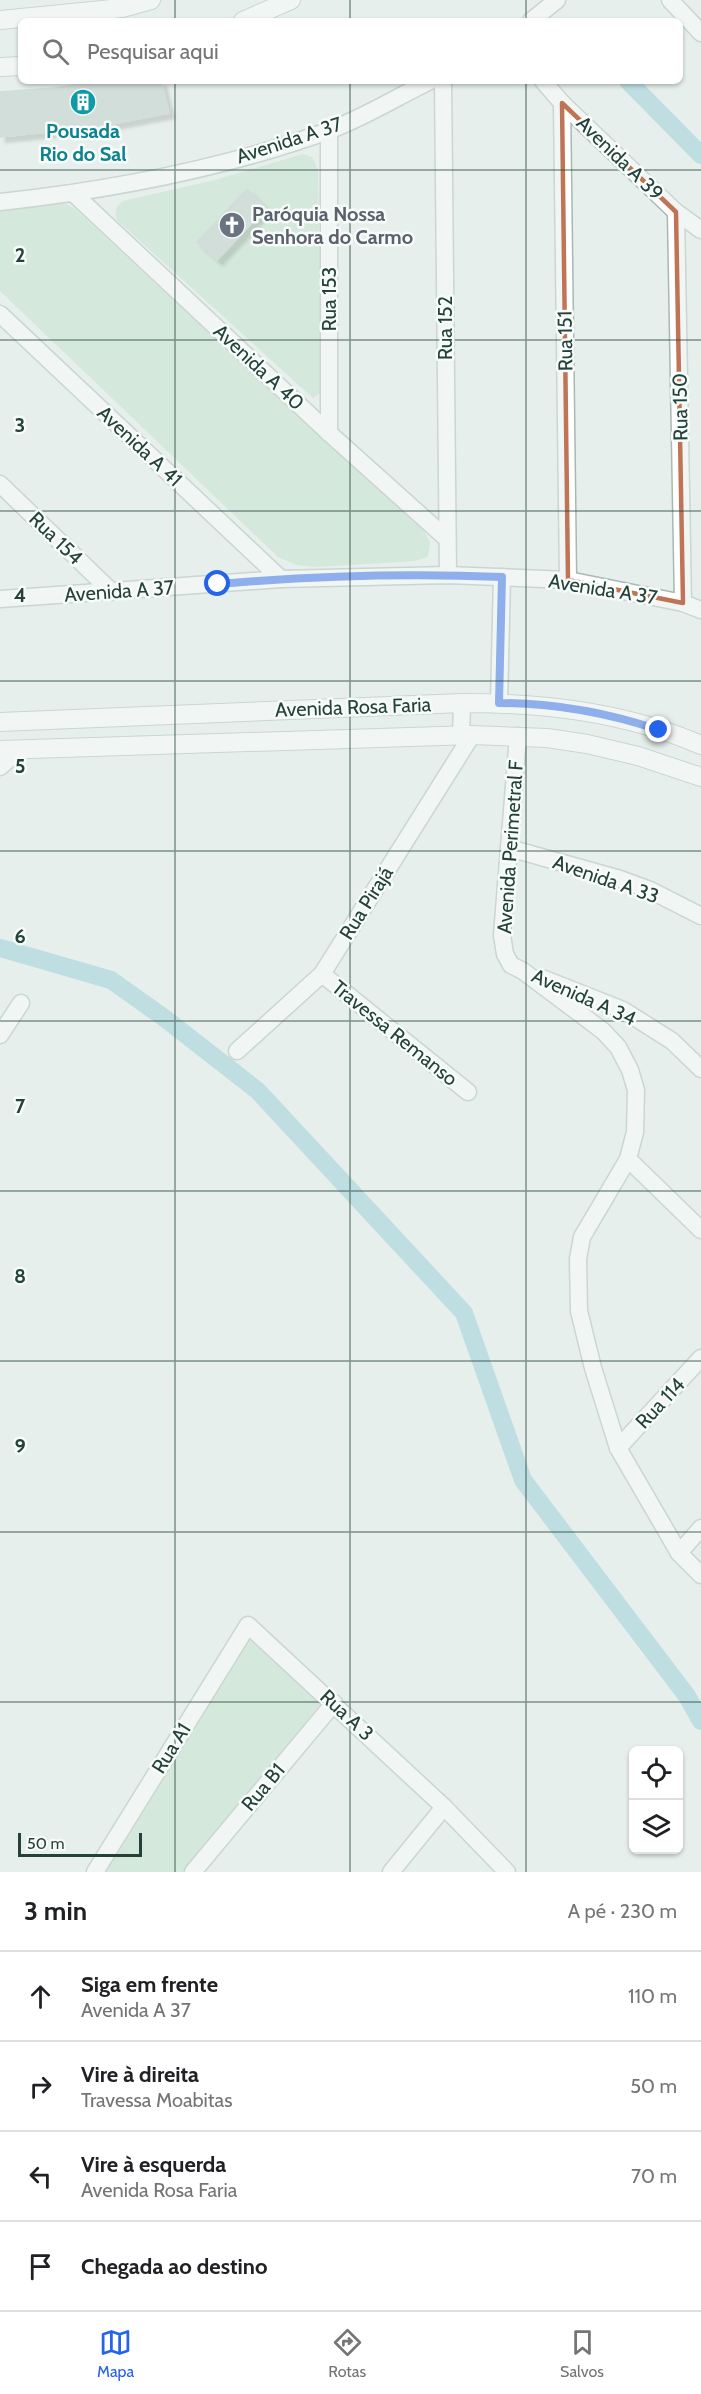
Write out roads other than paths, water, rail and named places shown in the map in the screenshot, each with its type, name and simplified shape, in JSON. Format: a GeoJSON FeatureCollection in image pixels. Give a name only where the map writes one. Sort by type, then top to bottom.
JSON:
{"type":"FeatureCollection","features":[{"type":"Feature","properties":{"kind":"street"},"geometry":{"type":"LineString","coordinates":[[20,18],[122,8],[151,0]]}},
{"type":"Feature","properties":{"kind":"street"},"geometry":{"type":"LineString","coordinates":[[250,18],[291,0]]}},
{"type":"Feature","properties":{"kind":"street"},"geometry":{"type":"LineString","coordinates":[[535,18],[557,0]]}},
{"type":"Feature","properties":{"kind":"street"},"geometry":{"type":"LineString","coordinates":[[670,0],[701,33]]}},
{"type":"Feature","properties":{"kind":"street"},"geometry":{"type":"LineString","coordinates":[[0,20],[18,18]]}},
{"type":"Feature","properties":{"kind":"street"},"geometry":{"type":"LineString","coordinates":[[0,67],[18,66]]}},
{"type":"Feature","properties":{"kind":"street","name":"Avenida A 37"},"geometry":{"type":"LineString","coordinates":[[0,202],[74,194],[175,176],[329,130],[424,84]]}},
{"type":"Feature","properties":{"kind":"street","name":"Rua 152"},"geometry":{"type":"LineString","coordinates":[[443,84],[447,575]]}},
{"type":"Feature","properties":{"kind":"street","name":"Avenida A 39"},"geometry":{"type":"LineString","coordinates":[[546,84],[562,103],[676,212],[701,230]]}},
{"type":"Feature","properties":{"kind":"street","name":"Rua 151"},"geometry":{"type":"LineString","coordinates":[[562,103],[568,580]]}},
{"type":"Feature","properties":{"kind":"street","name":"Rua 153"},"geometry":{"type":"LineString","coordinates":[[329,130],[329,433]]}},
{"type":"Feature","properties":{"kind":"street","name":"Avenida A 40"},"geometry":{"type":"LineString","coordinates":[[74,194],[329,433],[446,538]]}},
{"type":"Feature","properties":{"kind":"street","name":"Rua 150"},"geometry":{"type":"LineString","coordinates":[[676,212],[683,603]]}},
{"type":"Feature","properties":{"kind":"street","name":"Avenida A 41"},"geometry":{"type":"LineString","coordinates":[[0,314],[281,579]]}},
{"type":"Feature","properties":{"kind":"street","name":"Rua 154"},"geometry":{"type":"LineString","coordinates":[[0,484],[112,592]]}},
{"type":"Feature","properties":{"kind":"street","name":"Avenida A 37"},"geometry":{"type":"LineString","coordinates":[[0,599],[281,579],[447,575],[568,580],[683,603],[701,610]]}},
{"type":"Feature","properties":{"kind":"street"},"geometry":{"type":"LineString","coordinates":[[499,703],[502,577]]}},
{"type":"Feature","properties":{"kind":"street"},"geometry":{"type":"LineString","coordinates":[[462,703],[466,735]]}},
{"type":"Feature","properties":{"kind":"street","name":"Avenida Rosa Faria"},"geometry":{"type":"LineString","coordinates":[[0,722],[136,714],[499,703],[563,707],[606,715],[642,724],[701,745]]}},
{"type":"Feature","properties":{"kind":"street"},"geometry":{"type":"LineString","coordinates":[[136,714],[137,746]]}},
{"type":"Feature","properties":{"kind":"street","name":"Avenida Rosa Faria"},"geometry":{"type":"LineString","coordinates":[[0,750],[466,735],[518,736],[587,744],[638,756],[701,777]]}},
{"type":"Feature","properties":{"kind":"street","name":"Rua Pirajá"},"geometry":{"type":"LineString","coordinates":[[237,1052],[322,974],[466,735]]}},
{"type":"Feature","properties":{"kind":"street","name":"Avenida Perimetral F"},"geometry":{"type":"LineString","coordinates":[[518,736],[502,935],[505,954],[510,965],[523,971],[603,1031],[618,1047],[630,1070],[636,1090],[635,1132],[628,1159],[582,1237],[578,1259],[579,1311],[593,1368],[618,1448],[679,1553],[701,1575]]}},
{"type":"Feature","properties":{"kind":"street"},"geometry":{"type":"LineString","coordinates":[[0,767],[19,750]]}},
{"type":"Feature","properties":{"kind":"street","name":"Avenida A 33"},"geometry":{"type":"LineString","coordinates":[[509,848],[620,879],[650,890],[701,916]]}},
{"type":"Feature","properties":{"kind":"street","name":"Avenida A 34"},"geometry":{"type":"LineString","coordinates":[[523,971],[623,1010],[672,1041],[701,1069]]}},
{"type":"Feature","properties":{"kind":"street","name":"Travessa Remanso"},"geometry":{"type":"LineString","coordinates":[[322,974],[468,1092]]}},
{"type":"Feature","properties":{"kind":"street"},"geometry":{"type":"LineString","coordinates":[[0,1035],[21,1003]]}},
{"type":"Feature","properties":{"kind":"street"},"geometry":{"type":"LineString","coordinates":[[628,1159],[701,1230]]}},
{"type":"Feature","properties":{"kind":"street","name":"Rua 114"},"geometry":{"type":"LineString","coordinates":[[618,1448],[701,1358]]}},
{"type":"Feature","properties":{"kind":"street"},"geometry":{"type":"LineString","coordinates":[[679,1553],[701,1528]]}},
{"type":"Feature","properties":{"kind":"street","name":"Rua A 3"},"geometry":{"type":"LineString","coordinates":[[248,1625],[444,1807],[507,1872]]}},
{"type":"Feature","properties":{"kind":"street","name":"Rua A1"},"geometry":{"type":"LineString","coordinates":[[95,1872],[248,1625]]}},
{"type":"Feature","properties":{"kind":"street","name":"Rua B1"},"geometry":{"type":"LineString","coordinates":[[193,1872],[334,1703]]}},
{"type":"Feature","properties":{"kind":"street"},"geometry":{"type":"LineString","coordinates":[[391,1872],[444,1807]]}},
{"type":"Feature","properties":{"kind":"waterway"},"geometry":{"type":"LineString","coordinates":[[631,84],[701,155]]}},
{"type":"Feature","properties":{"kind":"waterway"},"geometry":{"type":"LineString","coordinates":[[0,948],[111,980],[163,1017],[258,1091],[464,1313],[523,1480],[687,1696],[701,1721]]}},
{"type":"Feature","properties":{"kind":"place","name":"Pousada Rio do Sal"},"geometry":{"type":"Point","coordinates":[83,102]}},
{"type":"Feature","properties":{"kind":"place","name":"Paróquia Nossa Senhora do Carmo"},"geometry":{"type":"Point","coordinates":[232,225]}}]}
